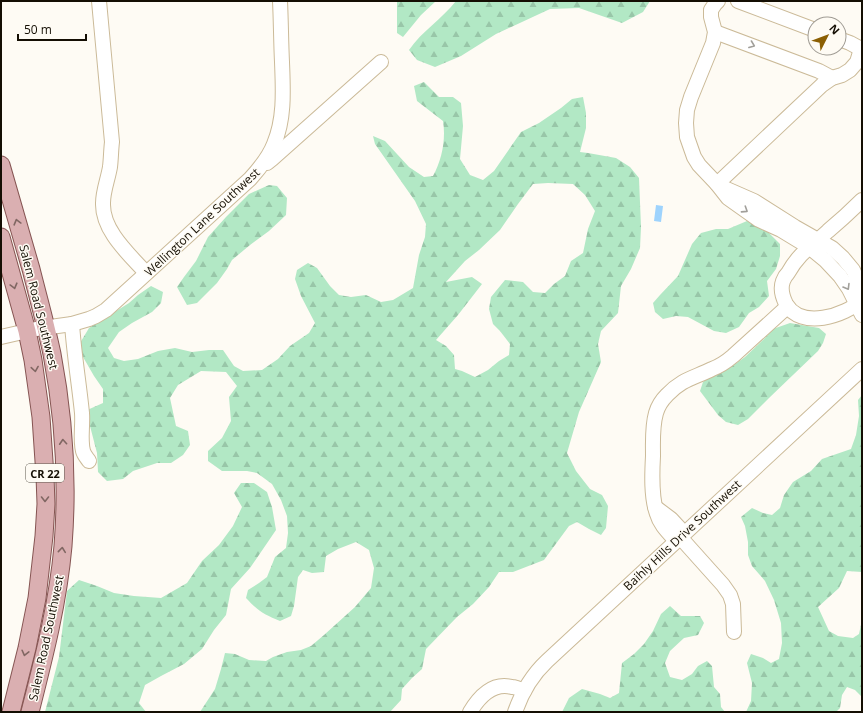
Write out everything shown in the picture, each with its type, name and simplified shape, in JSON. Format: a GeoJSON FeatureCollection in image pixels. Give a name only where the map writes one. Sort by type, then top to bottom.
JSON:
{"type":"FeatureCollection","features":[{"type":"Feature","properties":{"kind":"main road","name":"Salem Road Southwest"},"geometry":{"type":"LineString","coordinates":[[1,164],[36,329],[33,360],[40,410],[45,469],[46,504],[37,598],[27,648],[11,712]]}},
{"type":"Feature","properties":{"kind":"main road","name":"Salem Road Southwest"},"geometry":{"type":"LineString","coordinates":[[1,237],[55,374],[60,410],[64,462],[65,515],[60,572],[48,643],[30,712]]}},
{"type":"Feature","properties":{"kind":"street"},"geometry":{"type":"LineString","coordinates":[[99,1],[112,142],[110,165],[104,191],[103,204],[105,216],[116,240],[146,273]]}},
{"type":"Feature","properties":{"kind":"street","name":"Wellington Lane Southwest"},"geometry":{"type":"LineString","coordinates":[[1,337],[36,329],[72,324],[96,316],[106,310],[250,179],[260,168],[275,143],[282,113],[283,94],[280,1]]}},
{"type":"Feature","properties":{"kind":"street"},"geometry":{"type":"LineString","coordinates":[[718,1],[711,10],[710,17],[715,32],[713,43],[687,110],[687,137],[694,157],[699,165],[717,184],[754,201],[795,227],[813,243],[825,260],[840,276],[860,307],[820,319],[804,318],[787,307],[781,290],[783,280],[802,253],[813,243],[827,232],[862,200]]}},
{"type":"Feature","properties":{"kind":"street"},"geometry":{"type":"LineString","coordinates":[[738,1],[807,27]]}},
{"type":"Feature","properties":{"kind":"street"},"geometry":{"type":"LineString","coordinates":[[715,32],[819,70],[832,78]]}},
{"type":"Feature","properties":{"kind":"street"},"geometry":{"type":"LineString","coordinates":[[717,184],[822,85],[832,78],[842,76],[850,70],[857,62],[861,48],[847,42]]}},
{"type":"Feature","properties":{"kind":"street"},"geometry":{"type":"LineString","coordinates":[[260,168],[381,62]]}},
{"type":"Feature","properties":{"kind":"street"},"geometry":{"type":"LineString","coordinates":[[813,243],[832,248],[853,270],[862,290]]}},
{"type":"Feature","properties":{"kind":"street"},"geometry":{"type":"LineString","coordinates":[[734,632],[733,604],[730,595],[723,585],[680,537],[661,523],[657,514],[652,476],[653,428],[656,412],[659,406],[666,396],[677,386],[688,379],[723,364],[787,307]]}},
{"type":"Feature","properties":{"kind":"street"},"geometry":{"type":"LineString","coordinates":[[72,324],[73,347],[80,389],[82,445],[84,453],[89,461]]}},
{"type":"Feature","properties":{"kind":"street","name":"Baihly Hills Drive Southwest"},"geometry":{"type":"LineString","coordinates":[[515,712],[524,691],[542,666],[862,369]]}},
{"type":"Feature","properties":{"kind":"street"},"geometry":{"type":"LineString","coordinates":[[470,712],[476,702],[484,694],[494,688],[512,686],[524,691]]}},
{"type":"Feature","properties":{"kind":"green space"},"geometry":{"type":"Polygon","coordinates":[[[397,1],[436,1],[421,15],[403,37],[397,33],[397,1]]]}},
{"type":"Feature","properties":{"kind":"green space"},"geometry":{"type":"Polygon","coordinates":[[[456,1],[650,1],[643,12],[622,23],[579,8],[550,9],[496,34],[461,56],[435,67],[417,60],[409,50],[414,43],[445,14],[456,1]]]}},
{"type":"Feature","properties":{"kind":"green space"},"geometry":{"type":"Polygon","coordinates":[[[424,82],[439,97],[453,97],[461,103],[463,126],[460,159],[470,175],[483,180],[494,171],[521,132],[539,123],[572,99],[583,97],[586,113],[586,128],[580,152],[616,158],[630,167],[639,178],[641,227],[640,248],[631,269],[621,286],[618,313],[601,331],[598,344],[601,362],[579,412],[567,453],[576,471],[590,489],[602,495],[608,506],[606,528],[601,535],[577,522],[569,526],[544,560],[513,572],[499,572],[489,587],[473,604],[457,617],[426,649],[422,669],[402,689],[401,700],[390,712],[200,712],[215,689],[225,653],[235,654],[249,660],[266,661],[287,652],[301,650],[311,646],[355,607],[371,588],[374,568],[369,550],[356,542],[338,549],[326,556],[324,572],[312,573],[303,570],[298,577],[291,616],[280,621],[266,615],[246,598],[248,590],[267,577],[275,557],[286,548],[288,533],[287,516],[281,500],[272,484],[257,473],[247,471],[222,471],[208,461],[208,451],[222,438],[231,421],[229,397],[237,386],[226,372],[201,371],[178,385],[170,398],[176,426],[188,431],[190,445],[183,455],[171,463],[157,463],[133,471],[123,479],[107,481],[98,472],[97,453],[85,411],[103,403],[103,389],[83,357],[80,343],[89,328],[129,303],[151,286],[163,292],[161,303],[152,312],[119,332],[108,348],[114,358],[124,361],[138,359],[158,351],[175,348],[192,352],[223,350],[234,366],[243,371],[262,370],[278,359],[290,346],[309,333],[315,323],[301,296],[295,279],[297,270],[308,263],[317,268],[330,286],[339,295],[351,297],[366,295],[381,302],[393,300],[413,288],[419,255],[425,237],[426,224],[415,201],[375,144],[373,136],[385,141],[409,167],[424,177],[433,176],[439,163],[442,149],[444,135],[443,121],[417,101],[414,86],[424,82]],[[533,184],[500,230],[465,261],[446,282],[472,277],[482,284],[436,340],[446,346],[454,355],[455,369],[475,377],[509,355],[510,344],[493,324],[489,309],[491,297],[505,280],[523,282],[533,292],[545,293],[565,276],[571,261],[583,253],[588,229],[595,211],[585,195],[573,184],[533,184]]]}},
{"type":"Feature","properties":{"kind":"green space"},"geometry":{"type":"Polygon","coordinates":[[[269,185],[277,186],[287,198],[286,215],[269,231],[232,260],[217,283],[197,303],[187,305],[177,287],[196,261],[208,237],[249,194],[269,185]]]}},
{"type":"Feature","properties":{"kind":"green space"},"geometry":{"type":"Polygon","coordinates":[[[747,221],[758,224],[780,244],[780,256],[776,269],[767,281],[769,296],[759,307],[749,313],[739,327],[726,333],[714,331],[688,317],[676,316],[663,319],[655,312],[653,303],[678,276],[692,244],[701,233],[716,229],[728,229],[747,221]]]}},
{"type":"Feature","properties":{"kind":"green space"},"geometry":{"type":"Polygon","coordinates":[[[790,323],[819,328],[826,334],[818,351],[748,419],[738,425],[726,422],[718,415],[700,391],[703,382],[713,374],[731,367],[745,357],[773,329],[790,323]]]}},
{"type":"Feature","properties":{"kind":"green space"},"geometry":{"type":"Polygon","coordinates":[[[862,395],[862,572],[847,571],[839,588],[818,607],[829,631],[838,636],[853,638],[859,634],[862,620],[862,697],[855,690],[847,687],[842,695],[840,708],[836,712],[746,712],[751,701],[752,683],[747,663],[751,654],[763,658],[771,663],[779,659],[782,643],[781,623],[774,600],[765,581],[752,566],[748,555],[748,542],[745,526],[741,517],[752,508],[772,515],[780,508],[784,495],[793,482],[811,471],[822,459],[851,449],[856,435],[859,416],[858,400],[862,395]]]}},
{"type":"Feature","properties":{"kind":"green space"},"geometry":{"type":"Polygon","coordinates":[[[241,483],[254,483],[267,492],[272,507],[276,530],[250,568],[231,589],[226,615],[202,649],[184,664],[145,685],[139,703],[146,712],[45,712],[59,657],[67,591],[79,580],[114,593],[161,598],[187,583],[202,561],[219,545],[233,526],[242,507],[234,493],[241,483]]]}},
{"type":"Feature","properties":{"kind":"green space"},"geometry":{"type":"Polygon","coordinates":[[[670,606],[681,616],[700,616],[704,623],[698,635],[684,638],[670,651],[665,663],[670,677],[682,680],[692,674],[698,666],[707,661],[712,666],[714,687],[720,694],[721,707],[725,712],[562,712],[569,698],[582,689],[610,698],[619,693],[622,663],[644,644],[653,631],[661,614],[670,606]]]}},
{"type":"Feature","properties":{"kind":"water"},"geometry":{"type":"Polygon","coordinates":[[[656,205],[663,206],[661,222],[654,221],[656,205]]]}}]}
